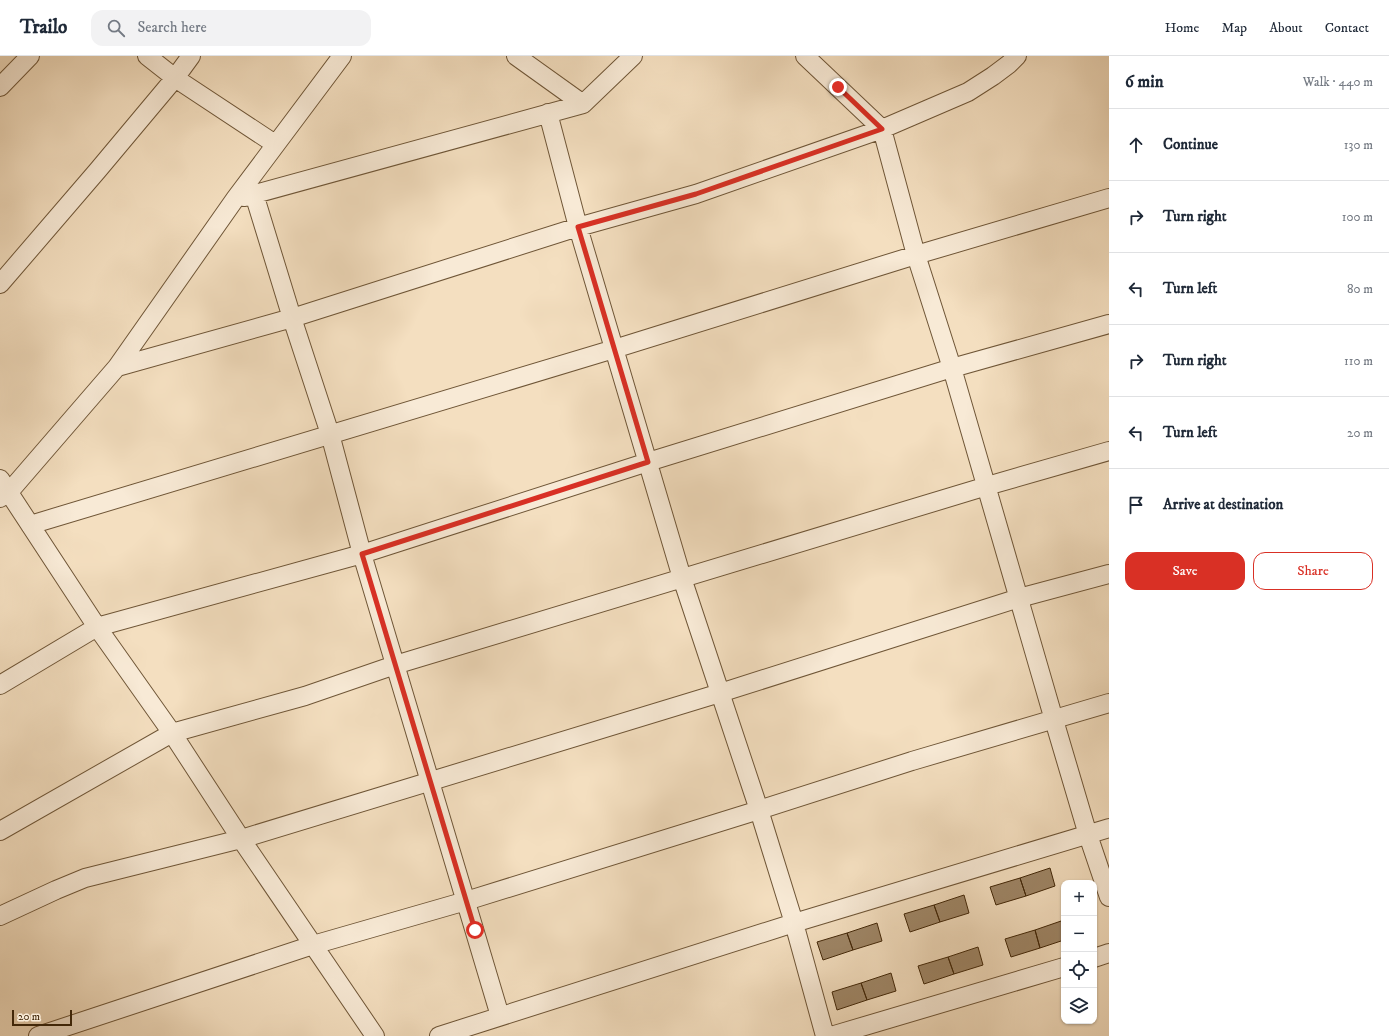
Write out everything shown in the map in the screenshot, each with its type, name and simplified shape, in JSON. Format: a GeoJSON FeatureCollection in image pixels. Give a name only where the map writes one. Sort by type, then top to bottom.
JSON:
{"type":"FeatureCollection","features":[{"type":"Feature","properties":{"kind":"street"},"geometry":{"type":"LineString","coordinates":[[2,82],[30,56]]}},
{"type":"Feature","properties":{"kind":"street"},"geometry":{"type":"LineString","coordinates":[[147,56],[175,78],[275,144]]}},
{"type":"Feature","properties":{"kind":"street"},"geometry":{"type":"LineString","coordinates":[[0,284],[98,170],[175,78],[191,56]]}},
{"type":"Feature","properties":{"kind":"street"},"geometry":{"type":"LineString","coordinates":[[342,56],[235,199],[117,367],[3,490],[30,525],[97,627],[172,733],[241,839],[375,1036]]}},
{"type":"Feature","properties":{"kind":"street"},"geometry":{"type":"LineString","coordinates":[[516,56],[583,104]]}},
{"type":"Feature","properties":{"kind":"street"},"geometry":{"type":"LineString","coordinates":[[235,199],[583,104],[633,56]]}},
{"type":"Feature","properties":{"kind":"street"},"geometry":{"type":"LineString","coordinates":[[805,56],[882,129],[916,255],[952,368],[1088,834],[1109,897]]}},
{"type":"Feature","properties":{"kind":"street"},"geometry":{"type":"LineString","coordinates":[[117,367],[292,318],[578,227],[696,194],[882,129],[968,92],[1009,64],[1016,56]]}},
{"type":"Feature","properties":{"kind":"street"},"geometry":{"type":"LineString","coordinates":[[548,113],[578,227],[682,578],[759,810],[794,923],[825,1036]]}},
{"type":"Feature","properties":{"kind":"street"},"geometry":{"type":"LineString","coordinates":[[254,194],[292,318],[330,434],[362,554],[500,1016]]}},
{"type":"Feature","properties":{"kind":"street"},"geometry":{"type":"LineString","coordinates":[[30,525],[614,349],[916,255],[1109,198]]}},
{"type":"Feature","properties":{"kind":"street"},"geometry":{"type":"LineString","coordinates":[[0,685],[97,627],[362,554],[648,462],[952,368],[1109,324]]}},
{"type":"Feature","properties":{"kind":"street"},"geometry":{"type":"LineString","coordinates":[[0,831],[172,733],[305,696],[395,665],[987,486],[1109,451]]}},
{"type":"Feature","properties":{"kind":"street"},"geometry":{"type":"LineString","coordinates":[[0,916],[85,878],[241,839],[720,693],[1019,598],[1109,574]]}},
{"type":"Feature","properties":{"kind":"street"},"geometry":{"type":"LineString","coordinates":[[38,1036],[313,945],[466,901],[912,761],[1109,703]]}},
{"type":"Feature","properties":{"kind":"street"},"geometry":{"type":"LineString","coordinates":[[439,1036],[794,923],[1109,828]]}},
{"type":"Feature","properties":{"kind":"street"},"geometry":{"type":"LineString","coordinates":[[1097,957],[1109,953]]}},
{"type":"Feature","properties":{"kind":"street"},"geometry":{"type":"LineString","coordinates":[[830,1036],[1061,968]]}},
{"type":"Feature","properties":{"kind":"building"},"geometry":{"type":"Polygon","coordinates":[[[1050,868],[1055,886],[1026,896],[1020,878],[1050,868]]]}},
{"type":"Feature","properties":{"kind":"building"},"geometry":{"type":"Polygon","coordinates":[[[1020,878],[1026,896],[996,905],[990,887],[1020,878]]]}},
{"type":"Feature","properties":{"kind":"building"},"geometry":{"type":"Polygon","coordinates":[[[964,895],[969,913],[940,922],[934,905],[964,895]]]}},
{"type":"Feature","properties":{"kind":"building"},"geometry":{"type":"Polygon","coordinates":[[[934,905],[940,922],[910,932],[904,914],[934,905]]]}},
{"type":"Feature","properties":{"kind":"building"},"geometry":{"type":"Polygon","coordinates":[[[1061,921],[1061,941],[1040,948],[1035,930],[1061,921]]]}},
{"type":"Feature","properties":{"kind":"building"},"geometry":{"type":"Polygon","coordinates":[[[877,923],[882,941],[853,950],[847,933],[877,923]]]}},
{"type":"Feature","properties":{"kind":"building"},"geometry":{"type":"Polygon","coordinates":[[[1035,930],[1040,948],[1011,957],[1005,939],[1035,930]]]}},
{"type":"Feature","properties":{"kind":"building"},"geometry":{"type":"Polygon","coordinates":[[[847,933],[853,950],[823,960],[817,942],[847,933]]]}},
{"type":"Feature","properties":{"kind":"building"},"geometry":{"type":"Polygon","coordinates":[[[978,947],[983,965],[954,974],[948,957],[978,947]]]}},
{"type":"Feature","properties":{"kind":"building"},"geometry":{"type":"Polygon","coordinates":[[[948,957],[954,974],[924,984],[918,966],[948,957]]]}},
{"type":"Feature","properties":{"kind":"building"},"geometry":{"type":"Polygon","coordinates":[[[891,973],[896,991],[867,1000],[861,983],[891,973]]]}},
{"type":"Feature","properties":{"kind":"building"},"geometry":{"type":"Polygon","coordinates":[[[861,983],[867,1000],[837,1010],[832,992],[861,983]]]}},
{"type":"Feature","properties":{"kind":"route"},"geometry":{"type":"LineString","coordinates":[[475,930],[362,554],[648,462],[578,227],[696,194],[882,129],[838,87]]}}]}
